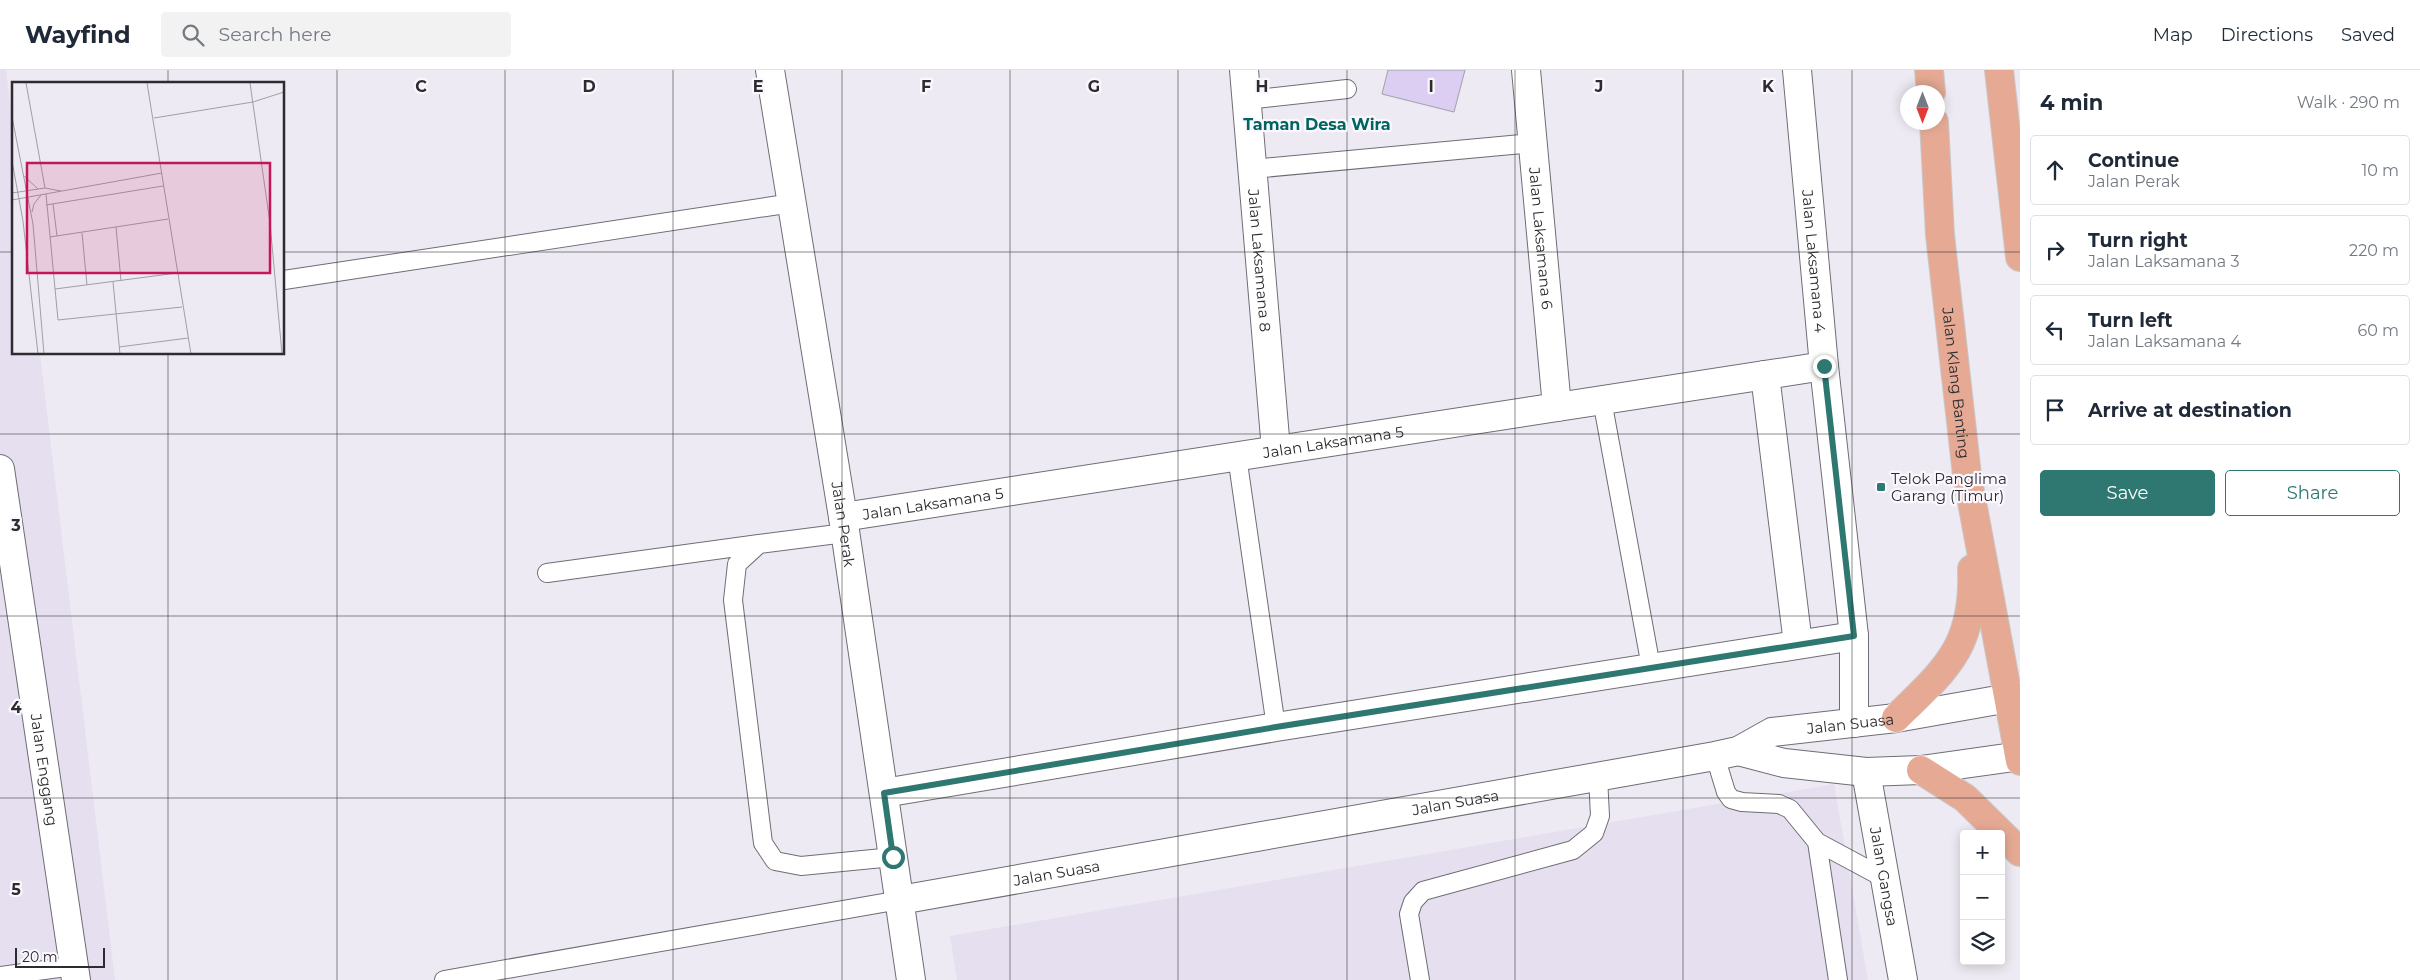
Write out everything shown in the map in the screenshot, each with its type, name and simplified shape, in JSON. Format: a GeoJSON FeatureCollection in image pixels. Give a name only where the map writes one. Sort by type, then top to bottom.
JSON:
{"type":"FeatureCollection","features":[{"type":"Feature","properties":{"kind":"highway"},"geometry":{"type":"LineString","coordinates":[[1929,70],[1930,85]]}},
{"type":"Feature","properties":{"kind":"highway"},"geometry":{"type":"LineString","coordinates":[[1999,70],[2020,257]]}},
{"type":"Feature","properties":{"kind":"highway","name":"Jalan Klang Banting"},"geometry":{"type":"LineString","coordinates":[[1934,130],[1940,235],[1967,475],[2014,697],[2019,758]]}},
{"type":"Feature","properties":{"kind":"highway"},"geometry":{"type":"LineString","coordinates":[[1896,718],[1943,673],[1962,643],[1970,621],[1972,587],[1967,475]]}},
{"type":"Feature","properties":{"kind":"highway"},"geometry":{"type":"LineString","coordinates":[[1921,770],[1965,798],[2020,852]]}},
{"type":"Feature","properties":{"kind":"street","name":"Jalan Perak"},"geometry":{"type":"LineString","coordinates":[[770,70],[844,525],[911,980]]}},
{"type":"Feature","properties":{"kind":"street","name":"Jalan Laksamana 8"},"geometry":{"type":"LineString","coordinates":[[1244,70],[1276,450]]}},
{"type":"Feature","properties":{"kind":"street","name":"Jalan Laksamana 6"},"geometry":{"type":"LineString","coordinates":[[1526,70],[1557,407]]}},
{"type":"Feature","properties":{"kind":"street","name":"Jalan Laksamana 4"},"geometry":{"type":"LineString","coordinates":[[1797,70],[1824,366],[1854,636],[1854,723]]}},
{"type":"Feature","properties":{"kind":"street","name":"Jalan Laksamana 5"},"geometry":{"type":"LineString","coordinates":[[844,525],[1237,456],[1824,366]]}},
{"type":"Feature","properties":{"kind":"street"},"geometry":{"type":"LineString","coordinates":[[1765,375],[1798,644]]}},
{"type":"Feature","properties":{"kind":"street","name":"Jalan Enggang"},"geometry":{"type":"LineString","coordinates":[[0,469],[75,973]]}},
{"type":"Feature","properties":{"kind":"street"},"geometry":{"type":"LineString","coordinates":[[884,793],[1276,727],[1854,636]]}},
{"type":"Feature","properties":{"kind":"street","name":"Jalan Suasa"},"geometry":{"type":"LineString","coordinates":[[900,900],[1726,754],[1772,732],[1896,718],[2014,697]]}},
{"type":"Feature","properties":{"kind":"street"},"geometry":{"type":"LineString","coordinates":[[1726,754],[1784,763],[1866,772],[1921,770],[2019,758]]}},
{"type":"Feature","properties":{"kind":"street","name":"Jalan Gangsa"},"geometry":{"type":"LineString","coordinates":[[1866,772],[1903,980]]}},
{"type":"Feature","properties":{"kind":"lane"},"geometry":{"type":"LineString","coordinates":[[1247,100],[1347,89]]}},
{"type":"Feature","properties":{"kind":"lane"},"geometry":{"type":"LineString","coordinates":[[1252,169],[1533,143]]}},
{"type":"Feature","properties":{"kind":"lane"},"geometry":{"type":"LineString","coordinates":[[285,280],[792,203]]}},
{"type":"Feature","properties":{"kind":"lane"},"geometry":{"type":"LineString","coordinates":[[1602,400],[1651,667]]}},
{"type":"Feature","properties":{"kind":"lane"},"geometry":{"type":"LineString","coordinates":[[1237,456],[1276,727]]}},
{"type":"Feature","properties":{"kind":"lane"},"geometry":{"type":"LineString","coordinates":[[547,573],[759,544],[844,525]]}},
{"type":"Feature","properties":{"kind":"lane"},"geometry":{"type":"LineString","coordinates":[[759,544],[737,564],[733,600],[762,843],[775,861],[801,866],[893,857]]}},
{"type":"Feature","properties":{"kind":"lane"},"geometry":{"type":"LineString","coordinates":[[1726,754],[1726,792],[1731,799],[1742,802],[1779,804],[1790,809],[1817,842],[1884,878]]}},
{"type":"Feature","properties":{"kind":"lane"},"geometry":{"type":"LineString","coordinates":[[1420,980],[1410,914],[1412,902],[1423,891],[1573,850],[1594,833],[1600,816],[1598,777]]}},
{"type":"Feature","properties":{"kind":"lane"},"geometry":{"type":"LineString","coordinates":[[1817,842],[1838,980]]}},
{"type":"Feature","properties":{"kind":"lane"},"geometry":{"type":"LineString","coordinates":[[444,980],[900,900]]}},
{"type":"Feature","properties":{"kind":"lane"},"geometry":{"type":"LineString","coordinates":[[0,976],[75,973]]}},
{"type":"Feature","properties":{"kind":"shaded area"},"geometry":{"type":"Polygon","coordinates":[[[0,70],[6,70],[12,120],[12,355],[40,355],[115,980],[0,980],[0,70]]]}},
{"type":"Feature","properties":{"kind":"shaded area"},"geometry":{"type":"Polygon","coordinates":[[[1834,784],[1868,980],[957,980],[950,936],[1834,784]]]}},
{"type":"Feature","properties":{"kind":"building"},"geometry":{"type":"Polygon","coordinates":[[[1388,70],[1465,70],[1454,112],[1382,94],[1388,70]]]}},
{"type":"Feature","properties":{"kind":"place","name":"Telok Panglima Garang (Timur)"},"geometry":{"type":"Point","coordinates":[1881,487]}},
{"type":"Feature","properties":{"kind":"district","name":"Taman Desa Wira"},"geometry":{"type":"Point","coordinates":[1317,124]}},
{"type":"Feature","properties":{"kind":"route"},"geometry":{"type":"LineString","coordinates":[[893,857],[884,793],[1276,727],[1854,636],[1824,366]]}}]}
